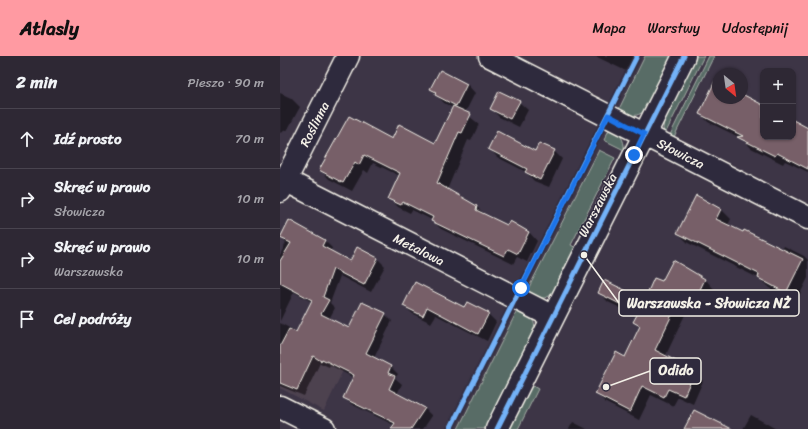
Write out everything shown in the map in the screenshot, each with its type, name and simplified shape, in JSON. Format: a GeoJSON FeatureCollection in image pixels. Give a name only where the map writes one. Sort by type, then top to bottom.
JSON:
{"type":"FeatureCollection","features":[{"type":"Feature","properties":{"kind":"street","name":"Roślinna"},"geometry":{"type":"LineString","coordinates":[[283,186],[348,56]]}},
{"type":"Feature","properties":{"kind":"street","name":"Słowicza"},"geometry":{"type":"LineString","coordinates":[[490,56],[808,218]]}},
{"type":"Feature","properties":{"kind":"street","name":"Warszawska"},"geometry":{"type":"LineString","coordinates":[[497,429],[684,56]]}},
{"type":"Feature","properties":{"kind":"street","name":"Metalowa"},"geometry":{"type":"LineString","coordinates":[[283,186],[553,317]]}},
{"type":"Feature","properties":{"kind":"street"},"geometry":{"type":"LineString","coordinates":[[280,407],[324,429]]}},
{"type":"Feature","properties":{"kind":"shaded area"},"geometry":{"type":"Polygon","coordinates":[[[308,308],[360,334],[324,411],[280,388],[280,362],[308,308]]]}},
{"type":"Feature","properties":{"kind":"green space"},"geometry":{"type":"Polygon","coordinates":[[[645,56],[672,56],[645,110],[638,115],[629,115],[618,111],[645,56]]]}},
{"type":"Feature","properties":{"kind":"green space"},"geometry":{"type":"Polygon","coordinates":[[[696,56],[704,56],[665,134],[663,129],[664,119],[696,56]]]}},
{"type":"Feature","properties":{"kind":"green space"},"geometry":{"type":"Polygon","coordinates":[[[709,56],[714,56],[674,137],[670,135],[709,56]]]}},
{"type":"Feature","properties":{"kind":"green space"},"geometry":{"type":"Polygon","coordinates":[[[611,126],[621,136],[624,143],[624,150],[604,140],[611,126]]]}},
{"type":"Feature","properties":{"kind":"green space"},"geometry":{"type":"Polygon","coordinates":[[[599,150],[615,158],[571,245],[576,248],[555,291],[545,298],[526,293],[599,150]]]}},
{"type":"Feature","properties":{"kind":"green space"},"geometry":{"type":"Polygon","coordinates":[[[518,309],[529,316],[533,321],[535,328],[534,333],[485,429],[458,429],[518,309]]]}},
{"type":"Feature","properties":{"kind":"green space"},"geometry":{"type":"Polygon","coordinates":[[[531,385],[538,389],[518,429],[509,429],[531,385]]]}},
{"type":"Feature","properties":{"kind":"building"},"geometry":{"type":"Polygon","coordinates":[[[440,70],[467,84],[456,106],[435,95],[436,92],[430,89],[440,70]]]}},
{"type":"Feature","properties":{"kind":"building"},"geometry":{"type":"Polygon","coordinates":[[[712,87],[712,104],[748,104],[748,97],[760,103],[760,140],[796,140],[796,122],[808,128],[808,169],[777,153],[775,156],[737,137],[743,136],[699,114],[712,87]]]}},
{"type":"Feature","properties":{"kind":"building"},"geometry":{"type":"Polygon","coordinates":[[[499,91],[520,101],[510,119],[490,109],[499,91]]]}},
{"type":"Feature","properties":{"kind":"building"},"geometry":{"type":"Polygon","coordinates":[[[453,106],[471,114],[462,133],[459,132],[437,183],[477,206],[476,210],[507,225],[510,221],[529,232],[518,254],[508,249],[504,256],[431,221],[433,217],[403,202],[401,205],[388,199],[400,173],[364,155],[359,165],[355,162],[343,183],[319,170],[349,116],[392,139],[399,124],[435,143],[453,106]]]}},
{"type":"Feature","properties":{"kind":"building"},"geometry":{"type":"Polygon","coordinates":[[[497,131],[535,151],[539,143],[555,150],[540,180],[525,172],[527,169],[488,149],[497,131]]]}},
{"type":"Feature","properties":{"kind":"building"},"geometry":{"type":"Polygon","coordinates":[[[696,195],[721,209],[716,219],[743,232],[744,230],[803,259],[786,293],[758,278],[759,274],[677,233],[696,195]]]}},
{"type":"Feature","properties":{"kind":"building"},"geometry":{"type":"Polygon","coordinates":[[[289,220],[325,240],[322,246],[350,261],[357,247],[378,258],[364,285],[333,269],[323,297],[329,300],[321,314],[349,328],[362,302],[386,313],[366,353],[391,366],[388,373],[395,376],[389,389],[425,408],[411,429],[391,429],[395,423],[343,398],[354,375],[322,359],[321,361],[313,356],[297,390],[280,383],[280,346],[289,329],[296,332],[312,300],[280,283],[280,261],[291,243],[280,238],[289,220]]]}},
{"type":"Feature","properties":{"kind":"building"},"geometry":{"type":"Polygon","coordinates":[[[673,260],[705,279],[696,298],[683,292],[655,350],[695,371],[684,396],[668,389],[664,397],[642,386],[630,412],[595,394],[616,352],[625,357],[640,326],[633,322],[638,313],[598,293],[604,280],[635,295],[637,292],[646,296],[654,278],[662,281],[673,260]]]}},
{"type":"Feature","properties":{"kind":"building"},"geometry":{"type":"Polygon","coordinates":[[[415,282],[464,307],[467,302],[489,313],[478,334],[427,307],[423,316],[403,306],[415,282]]]}},
{"type":"Feature","properties":{"kind":"building"},"geometry":{"type":"Polygon","coordinates":[[[694,410],[732,429],[684,429],[694,410]]]}},
{"type":"Feature","properties":{"kind":"cycle path"},"geometry":{"type":"LineString","coordinates":[[450,429],[637,56]]}},
{"type":"Feature","properties":{"kind":"cycle path"},"geometry":{"type":"LineString","coordinates":[[497,429],[684,56]]}},
{"type":"Feature","properties":{"kind":"place","name":"Warszawska - Słowicza NŻ"},"geometry":{"type":"Point","coordinates":[584,255]}},
{"type":"Feature","properties":{"kind":"place","name":"Odido"},"geometry":{"type":"Point","coordinates":[606,387]}},
{"type":"Feature","properties":{"kind":"route"},"geometry":{"type":"LineString","coordinates":[[521,288],[608,115],[644,134],[634,155]]}}]}
